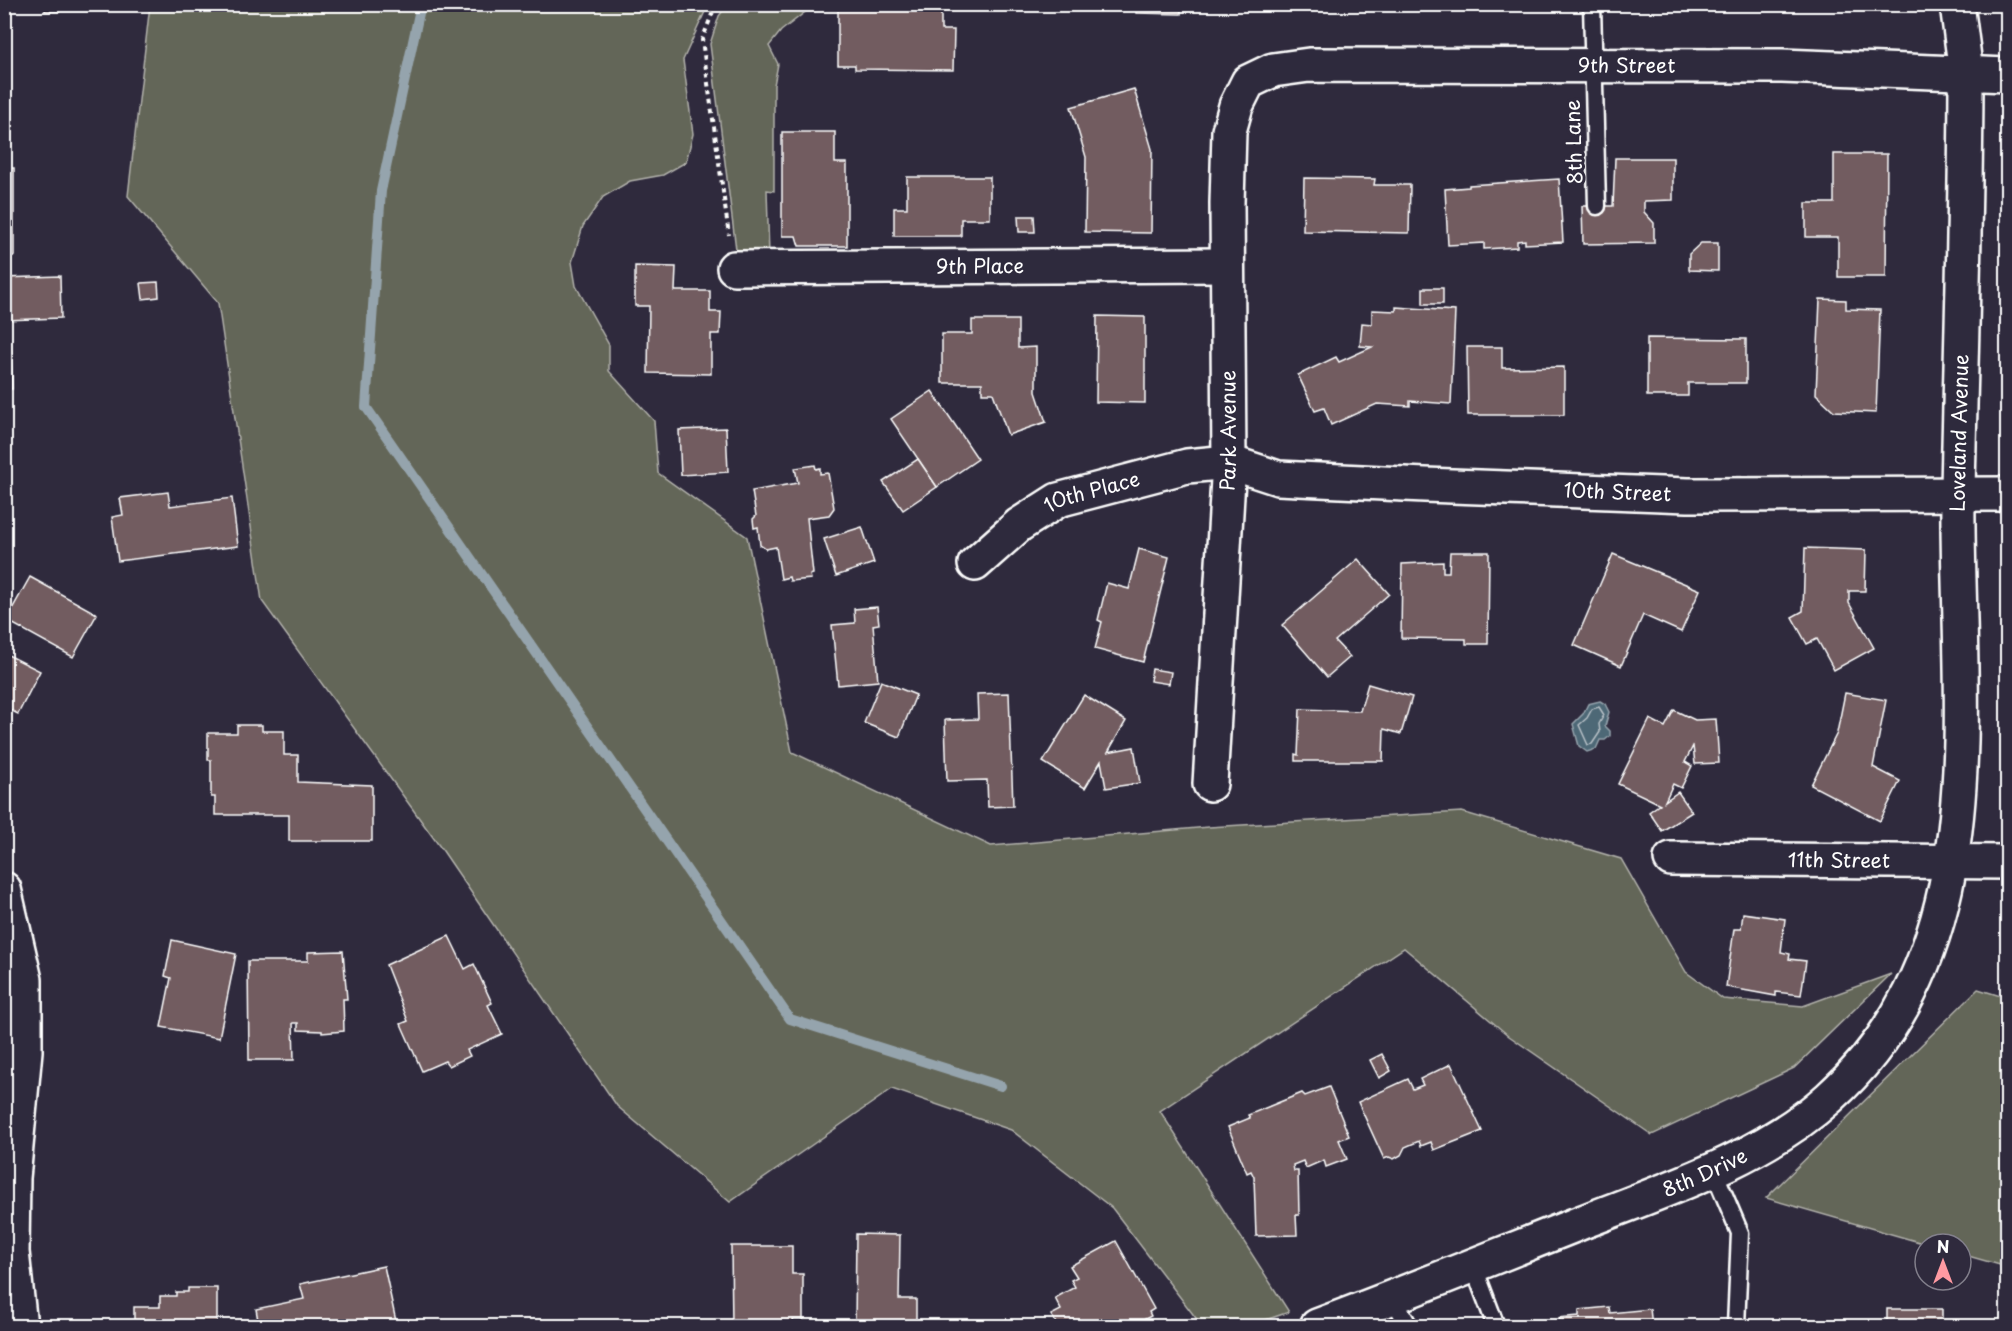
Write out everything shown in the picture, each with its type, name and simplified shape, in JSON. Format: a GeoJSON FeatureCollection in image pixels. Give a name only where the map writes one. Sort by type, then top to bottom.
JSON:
{"type":"FeatureCollection","features":[{"type":"Feature","properties":{"kind":"street","name":"Loveland Avenue"},"geometry":{"type":"LineString","coordinates":[[1953,861],[1960,787],[1958,495],[1966,73],[1957,4]]}},
{"type":"Feature","properties":{"kind":"street","name":"9th Street"},"geometry":{"type":"LineString","coordinates":[[1248,82],[1273,70],[1309,65],[1782,66],[2007,75]]}},
{"type":"Feature","properties":{"kind":"street","name":"Park Avenue"},"geometry":{"type":"LineString","coordinates":[[1210,784],[1229,462],[1227,265],[1229,131],[1236,106],[1248,82]]}},
{"type":"Feature","properties":{"kind":"street","name":"9th Place"},"geometry":{"type":"LineString","coordinates":[[734,268],[1227,265]]}},
{"type":"Feature","properties":{"kind":"street","name":"10th Street"},"geometry":{"type":"LineString","coordinates":[[1229,462],[1278,478],[1688,495],[2007,494]]}},
{"type":"Feature","properties":{"kind":"street","name":"10th Place"},"geometry":{"type":"LineString","coordinates":[[975,564],[1019,525],[1058,500],[1187,466],[1229,462]]}},
{"type":"Feature","properties":{"kind":"street","name":"11th Street"},"geometry":{"type":"LineString","coordinates":[[1671,859],[2007,862]]}},
{"type":"Feature","properties":{"kind":"street","name":"8th Drive"},"geometry":{"type":"LineString","coordinates":[[1317,1326],[1713,1169],[1797,1123],[1828,1099],[1878,1046],[1903,1009],[1919,973],[1953,861]]}},
{"type":"Feature","properties":{"kind":"street"},"geometry":{"type":"LineString","coordinates":[[4,889],[25,980],[25,1051],[17,1119],[12,1220],[12,1252],[20,1326]]}},
{"type":"Feature","properties":{"kind":"lane","name":"8th Lane"},"geometry":{"type":"LineString","coordinates":[[1592,4],[1597,206]]}},
{"type":"Feature","properties":{"kind":"lane"},"geometry":{"type":"LineString","coordinates":[[1713,1169],[1740,1233],[1736,1326]]}},
{"type":"Feature","properties":{"kind":"lane"},"geometry":{"type":"LineString","coordinates":[[1473,1265],[1496,1326]]}},
{"type":"Feature","properties":{"kind":"lane"},"geometry":{"type":"LineString","coordinates":[[1392,1297],[1409,1326]]}},
{"type":"Feature","properties":{"kind":"path"},"geometry":{"type":"LineString","coordinates":[[716,4],[702,40],[734,268]]}},
{"type":"Feature","properties":{"kind":"green space"},"geometry":{"type":"Polygon","coordinates":[[[150,5],[708,5],[683,60],[693,134],[686,162],[663,175],[630,181],[603,197],[583,226],[572,262],[576,286],[609,345],[609,371],[654,421],[658,473],[747,537],[792,752],[991,846],[1209,827],[1462,812],[1621,859],[1686,972],[1723,999],[1803,1006],[1891,974],[1794,1068],[1652,1135],[1509,1036],[1404,948],[1160,1111],[1289,1312],[1248,1326],[1202,1326],[1112,1208],[1011,1130],[892,1089],[730,1202],[617,1106],[443,851],[262,601],[218,303],[128,196],[150,5]]]}},
{"type":"Feature","properties":{"kind":"green space"},"geometry":{"type":"Polygon","coordinates":[[[727,5],[814,5],[781,31],[769,46],[778,64],[774,85],[774,191],[767,190],[769,256],[737,257],[710,44],[719,16],[727,5]]]}},
{"type":"Feature","properties":{"kind":"green space"},"geometry":{"type":"Polygon","coordinates":[[[1978,989],[2007,998],[2007,1267],[1973,1257],[1973,1232],[1913,1232],[1913,1240],[1766,1198],[1978,989]]]}},
{"type":"Feature","properties":{"kind":"water"},"geometry":{"type":"Polygon","coordinates":[[[1600,701],[1605,704],[1609,712],[1605,726],[1610,731],[1610,736],[1605,740],[1600,740],[1596,749],[1587,752],[1579,746],[1573,724],[1583,714],[1588,704],[1600,701]]]}},
{"type":"Feature","properties":{"kind":"building"},"geometry":{"type":"Polygon","coordinates":[[[45,4],[100,4],[100,11],[45,11],[45,4]]]}},
{"type":"Feature","properties":{"kind":"building"},"geometry":{"type":"Polygon","coordinates":[[[838,4],[925,4],[925,12],[941,12],[941,30],[954,30],[953,70],[855,69],[855,65],[838,65],[838,4]]]}},
{"type":"Feature","properties":{"kind":"building"},"geometry":{"type":"Polygon","coordinates":[[[1136,4],[1181,4],[1181,14],[1136,13],[1136,4]]]}},
{"type":"Feature","properties":{"kind":"building"},"geometry":{"type":"Polygon","coordinates":[[[1497,4],[1572,4],[1573,7],[1497,8],[1497,4]]]}},
{"type":"Feature","properties":{"kind":"building"},"geometry":{"type":"Polygon","coordinates":[[[1710,4],[1744,4],[1744,8],[1710,7],[1710,4]]]}},
{"type":"Feature","properties":{"kind":"building"},"geometry":{"type":"Polygon","coordinates":[[[1858,4],[1894,4],[1894,7],[1858,8],[1858,4]]]}},
{"type":"Feature","properties":{"kind":"building"},"geometry":{"type":"Polygon","coordinates":[[[1134,89],[1152,149],[1151,233],[1085,232],[1086,157],[1071,107],[1134,89]]]}},
{"type":"Feature","properties":{"kind":"building"},"geometry":{"type":"Polygon","coordinates":[[[782,132],[835,132],[835,163],[847,163],[847,246],[799,246],[796,236],[782,236],[782,132]]]}},
{"type":"Feature","properties":{"kind":"building"},"geometry":{"type":"Polygon","coordinates":[[[1834,154],[1887,154],[1886,277],[1838,277],[1838,237],[1806,237],[1806,203],[1834,203],[1834,154]]]}},
{"type":"Feature","properties":{"kind":"building"},"geometry":{"type":"Polygon","coordinates":[[[1615,158],[1673,158],[1673,200],[1644,201],[1644,212],[1654,223],[1654,243],[1583,244],[1582,206],[1613,206],[1615,158]]]}},
{"type":"Feature","properties":{"kind":"building"},"geometry":{"type":"Polygon","coordinates":[[[4,168],[14,168],[14,256],[4,256],[4,168]]]}},
{"type":"Feature","properties":{"kind":"building"},"geometry":{"type":"Polygon","coordinates":[[[907,177],[990,177],[990,219],[961,219],[961,236],[894,236],[894,208],[907,208],[907,177]]]}},
{"type":"Feature","properties":{"kind":"building"},"geometry":{"type":"Polygon","coordinates":[[[1304,178],[1375,179],[1374,185],[1410,185],[1409,233],[1303,231],[1304,178]]]}},
{"type":"Feature","properties":{"kind":"building"},"geometry":{"type":"Polygon","coordinates":[[[1559,179],[1563,242],[1525,244],[1525,240],[1517,241],[1517,247],[1484,249],[1484,243],[1448,245],[1445,189],[1469,187],[1469,185],[1559,179]]]}},
{"type":"Feature","properties":{"kind":"building"},"geometry":{"type":"Polygon","coordinates":[[[1018,216],[1034,216],[1035,232],[1019,232],[1018,216]]]}},
{"type":"Feature","properties":{"kind":"building"},"geometry":{"type":"Polygon","coordinates":[[[1701,243],[1718,243],[1718,271],[1689,270],[1689,254],[1701,243]]]}},
{"type":"Feature","properties":{"kind":"building"},"geometry":{"type":"Polygon","coordinates":[[[635,266],[676,267],[675,291],[710,291],[710,312],[721,312],[720,334],[711,334],[711,374],[648,373],[649,306],[635,306],[635,266]]]}},
{"type":"Feature","properties":{"kind":"building"},"geometry":{"type":"Polygon","coordinates":[[[60,276],[61,318],[4,320],[4,278],[60,276]]]}},
{"type":"Feature","properties":{"kind":"building"},"geometry":{"type":"Polygon","coordinates":[[[158,282],[159,297],[143,299],[141,283],[158,282]]]}},
{"type":"Feature","properties":{"kind":"building"},"geometry":{"type":"Polygon","coordinates":[[[1423,288],[1443,288],[1443,304],[1423,304],[1423,288]]]}},
{"type":"Feature","properties":{"kind":"building"},"geometry":{"type":"Polygon","coordinates":[[[1820,299],[1846,300],[1846,309],[1880,310],[1876,413],[1834,411],[1816,394],[1820,299]]]}},
{"type":"Feature","properties":{"kind":"building"},"geometry":{"type":"Polygon","coordinates":[[[1396,307],[1455,311],[1451,404],[1410,401],[1410,406],[1377,404],[1331,425],[1324,408],[1315,411],[1298,375],[1336,357],[1339,362],[1372,347],[1360,346],[1362,323],[1372,324],[1372,310],[1396,311],[1396,307]]]}},
{"type":"Feature","properties":{"kind":"building"},"geometry":{"type":"Polygon","coordinates":[[[1097,316],[1145,317],[1145,403],[1096,402],[1097,316]]]}},
{"type":"Feature","properties":{"kind":"building"},"geometry":{"type":"Polygon","coordinates":[[[972,320],[1018,320],[1018,348],[1036,347],[1036,392],[1046,422],[1008,435],[993,393],[982,393],[982,383],[942,383],[942,334],[972,334],[972,320]]]}},
{"type":"Feature","properties":{"kind":"building"},"geometry":{"type":"Polygon","coordinates":[[[1647,338],[1746,339],[1746,383],[1688,383],[1688,396],[1647,396],[1647,338]]]}},
{"type":"Feature","properties":{"kind":"building"},"geometry":{"type":"Polygon","coordinates":[[[4,344],[11,350],[12,389],[4,389],[4,344]]]}},
{"type":"Feature","properties":{"kind":"building"},"geometry":{"type":"Polygon","coordinates":[[[1467,347],[1502,347],[1502,368],[1564,367],[1564,415],[1468,415],[1467,347]]]}},
{"type":"Feature","properties":{"kind":"building"},"geometry":{"type":"Polygon","coordinates":[[[932,391],[978,459],[937,487],[891,419],[932,391]]]}},
{"type":"Feature","properties":{"kind":"building"},"geometry":{"type":"Polygon","coordinates":[[[726,428],[728,472],[681,475],[679,430],[726,428]]]}},
{"type":"Feature","properties":{"kind":"building"},"geometry":{"type":"Polygon","coordinates":[[[918,459],[937,487],[903,510],[883,482],[918,459]]]}},
{"type":"Feature","properties":{"kind":"building"},"geometry":{"type":"Polygon","coordinates":[[[815,465],[816,469],[820,468],[820,474],[828,473],[834,508],[829,515],[807,518],[813,574],[810,575],[811,579],[790,581],[789,577],[781,579],[776,547],[766,549],[760,545],[758,527],[754,528],[753,519],[756,516],[752,491],[798,483],[795,468],[815,465]]]}},
{"type":"Feature","properties":{"kind":"building"},"geometry":{"type":"Polygon","coordinates":[[[168,492],[170,506],[232,498],[238,546],[118,561],[112,517],[123,515],[120,498],[168,492]]]}},
{"type":"Feature","properties":{"kind":"building"},"geometry":{"type":"Polygon","coordinates":[[[862,527],[874,563],[836,576],[824,539],[862,527]]]}},
{"type":"Feature","properties":{"kind":"building"},"geometry":{"type":"Polygon","coordinates":[[[1805,548],[1866,550],[1865,591],[1849,591],[1849,603],[1874,648],[1834,670],[1817,639],[1807,644],[1792,617],[1803,611],[1805,548]]]}},
{"type":"Feature","properties":{"kind":"building"},"geometry":{"type":"Polygon","coordinates":[[[1139,549],[1169,557],[1143,662],[1095,649],[1102,622],[1098,620],[1107,583],[1129,589],[1139,549]]]}},
{"type":"Feature","properties":{"kind":"building"},"geometry":{"type":"Polygon","coordinates":[[[1450,552],[1489,552],[1488,644],[1466,644],[1466,639],[1401,638],[1402,564],[1443,562],[1443,572],[1449,572],[1450,552]]]}},
{"type":"Feature","properties":{"kind":"building"},"geometry":{"type":"Polygon","coordinates":[[[1613,554],[1700,590],[1681,632],[1643,615],[1621,666],[1574,645],[1613,554]]]}},
{"type":"Feature","properties":{"kind":"building"},"geometry":{"type":"Polygon","coordinates":[[[1358,559],[1389,594],[1335,641],[1350,657],[1327,677],[1282,625],[1358,559]]]}},
{"type":"Feature","properties":{"kind":"building"},"geometry":{"type":"Polygon","coordinates":[[[30,577],[97,614],[73,657],[6,620],[30,577]]]}},
{"type":"Feature","properties":{"kind":"building"},"geometry":{"type":"Polygon","coordinates":[[[877,607],[879,624],[873,625],[878,681],[838,685],[832,625],[855,623],[854,609],[877,607]]]}},
{"type":"Feature","properties":{"kind":"building"},"geometry":{"type":"Polygon","coordinates":[[[4,653],[40,671],[18,714],[4,707],[4,653]]]}},
{"type":"Feature","properties":{"kind":"building"},"geometry":{"type":"Polygon","coordinates":[[[1152,669],[1171,672],[1169,684],[1150,681],[1152,669]]]}},
{"type":"Feature","properties":{"kind":"building"},"geometry":{"type":"Polygon","coordinates":[[[881,681],[916,695],[899,737],[864,723],[881,681]]]}},
{"type":"Feature","properties":{"kind":"building"},"geometry":{"type":"Polygon","coordinates":[[[1368,684],[1412,697],[1401,734],[1384,729],[1383,761],[1295,761],[1295,754],[1298,755],[1300,709],[1360,711],[1368,684]]]}},
{"type":"Feature","properties":{"kind":"building"},"geometry":{"type":"Polygon","coordinates":[[[1009,693],[1013,806],[988,807],[987,780],[947,781],[945,720],[978,719],[977,694],[1009,693]]]}},
{"type":"Feature","properties":{"kind":"building"},"geometry":{"type":"Polygon","coordinates":[[[1845,693],[1886,700],[1873,767],[1900,781],[1880,821],[1811,785],[1837,733],[1845,693]]]}},
{"type":"Feature","properties":{"kind":"building"},"geometry":{"type":"Polygon","coordinates":[[[1084,695],[1126,721],[1108,752],[1134,747],[1140,783],[1106,788],[1101,761],[1085,788],[1043,762],[1084,695]]]}},
{"type":"Feature","properties":{"kind":"building"},"geometry":{"type":"Polygon","coordinates":[[[1674,710],[1695,720],[1716,719],[1719,763],[1695,764],[1693,746],[1685,762],[1692,766],[1681,788],[1673,784],[1665,801],[1678,792],[1692,812],[1662,831],[1649,812],[1660,804],[1618,784],[1650,719],[1665,727],[1674,710]]]}},
{"type":"Feature","properties":{"kind":"building"},"geometry":{"type":"Polygon","coordinates":[[[237,725],[262,725],[262,731],[284,731],[284,755],[298,755],[298,782],[372,785],[372,841],[289,841],[289,815],[215,815],[215,797],[211,797],[208,733],[237,733],[237,725]]]}},
{"type":"Feature","properties":{"kind":"building"},"geometry":{"type":"Polygon","coordinates":[[[1743,913],[1785,919],[1781,952],[1790,954],[1789,959],[1806,961],[1801,995],[1776,992],[1776,996],[1726,987],[1734,929],[1741,929],[1743,913]]]}},
{"type":"Feature","properties":{"kind":"building"},"geometry":{"type":"Polygon","coordinates":[[[449,936],[465,969],[474,964],[492,1003],[488,1005],[502,1034],[467,1050],[470,1056],[449,1066],[445,1061],[422,1071],[401,1024],[408,1021],[386,965],[449,936]]]}},
{"type":"Feature","properties":{"kind":"building"},"geometry":{"type":"Polygon","coordinates":[[[172,940],[236,954],[219,1038],[161,1027],[171,978],[165,976],[172,940]]]}},
{"type":"Feature","properties":{"kind":"building"},"geometry":{"type":"Polygon","coordinates":[[[343,951],[347,999],[343,999],[344,1031],[322,1033],[322,1031],[298,1030],[298,1023],[293,1023],[294,1060],[249,1060],[248,961],[308,961],[308,952],[343,951]]]}},
{"type":"Feature","properties":{"kind":"building"},"geometry":{"type":"Polygon","coordinates":[[[1382,1054],[1391,1071],[1379,1078],[1370,1060],[1382,1054]]]}},
{"type":"Feature","properties":{"kind":"building"},"geometry":{"type":"Polygon","coordinates":[[[1451,1064],[1482,1131],[1434,1150],[1431,1142],[1421,1146],[1419,1141],[1405,1147],[1401,1155],[1394,1159],[1389,1157],[1384,1159],[1358,1102],[1408,1079],[1413,1089],[1423,1085],[1420,1079],[1451,1064]]]}},
{"type":"Feature","properties":{"kind":"building"},"geometry":{"type":"Polygon","coordinates":[[[1329,1087],[1349,1136],[1339,1140],[1347,1159],[1326,1167],[1324,1160],[1306,1168],[1303,1161],[1293,1165],[1294,1171],[1298,1171],[1297,1235],[1256,1236],[1254,1177],[1251,1171],[1247,1173],[1228,1127],[1250,1118],[1248,1115],[1302,1093],[1305,1096],[1329,1087]]]}},
{"type":"Feature","properties":{"kind":"building"},"geometry":{"type":"Polygon","coordinates":[[[856,1234],[900,1235],[899,1299],[916,1299],[916,1326],[855,1326],[856,1234]]]}},
{"type":"Feature","properties":{"kind":"building"},"geometry":{"type":"Polygon","coordinates":[[[1116,1241],[1154,1309],[1149,1312],[1151,1316],[1132,1326],[1058,1326],[1051,1315],[1061,1310],[1055,1298],[1075,1287],[1071,1280],[1077,1277],[1070,1266],[1116,1241]]]}},
{"type":"Feature","properties":{"kind":"building"},"geometry":{"type":"Polygon","coordinates":[[[731,1246],[792,1246],[792,1274],[803,1274],[803,1320],[793,1320],[794,1326],[732,1326],[731,1246]]]}},
{"type":"Feature","properties":{"kind":"building"},"geometry":{"type":"Polygon","coordinates":[[[384,1266],[397,1326],[259,1326],[256,1309],[304,1299],[300,1284],[384,1266]]]}},
{"type":"Feature","properties":{"kind":"building"},"geometry":{"type":"Polygon","coordinates":[[[188,1288],[217,1288],[217,1326],[134,1326],[134,1307],[160,1307],[160,1296],[176,1296],[176,1292],[188,1292],[188,1288]]]}},
{"type":"Feature","properties":{"kind":"building"},"geometry":{"type":"Polygon","coordinates":[[[1609,1307],[1610,1313],[1650,1309],[1652,1326],[1544,1326],[1544,1324],[1560,1322],[1559,1318],[1579,1316],[1579,1310],[1609,1307]]]}},
{"type":"Feature","properties":{"kind":"building"},"geometry":{"type":"Polygon","coordinates":[[[1887,1309],[1942,1309],[1942,1326],[1847,1326],[1847,1321],[1887,1321],[1887,1309]]]}},
{"type":"Feature","properties":{"kind":"waterway"},"geometry":{"type":"LineString","coordinates":[[421,4],[381,191],[366,407],[790,1019],[1001,1086]]}}]}
